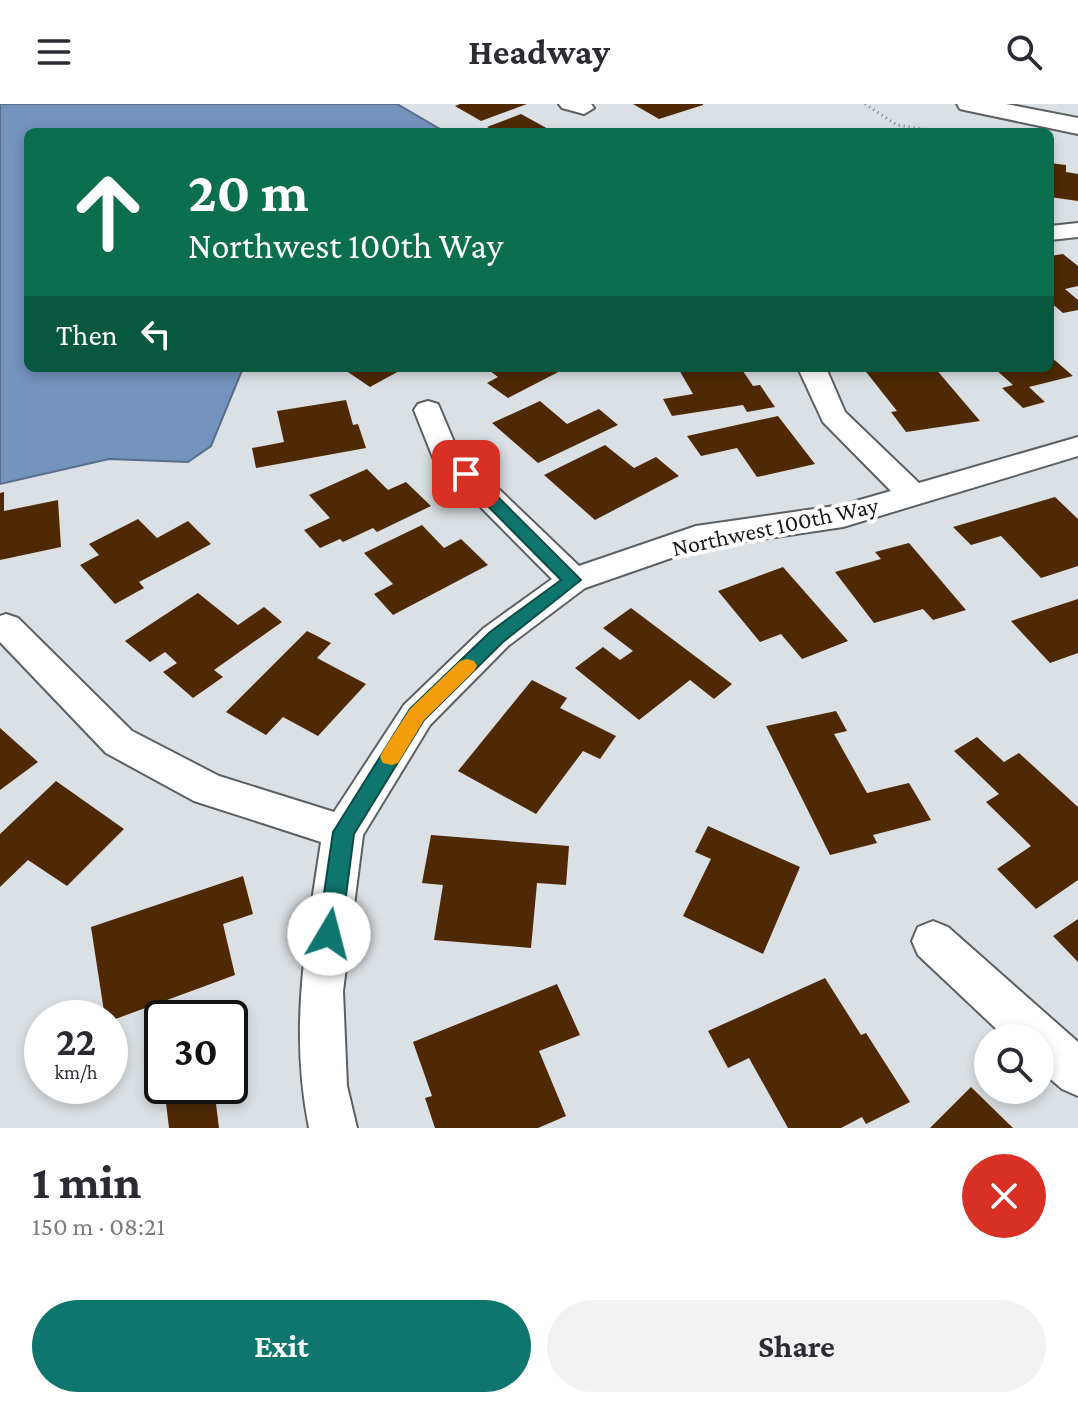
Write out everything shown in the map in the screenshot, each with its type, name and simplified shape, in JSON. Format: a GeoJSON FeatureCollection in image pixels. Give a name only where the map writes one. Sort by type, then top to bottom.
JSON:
{"type":"FeatureCollection","features":[{"type":"Feature","properties":{"kind":"street"},"geometry":{"type":"LineString","coordinates":[[969,104],[1078,126]]}},
{"type":"Feature","properties":{"kind":"street"},"geometry":{"type":"LineString","coordinates":[[1042,104],[1078,111]]}},
{"type":"Feature","properties":{"kind":"street"},"geometry":{"type":"LineString","coordinates":[[1054,233],[1078,230]]}},
{"type":"Feature","properties":{"kind":"street"},"geometry":{"type":"LineString","coordinates":[[814,372],[833,416],[913,495]]}},
{"type":"Feature","properties":{"kind":"street"},"geometry":{"type":"LineString","coordinates":[[428,410],[444,453],[573,580]]}},
{"type":"Feature","properties":{"kind":"street","name":"Northwest 100th Way"},"geometry":{"type":"LineString","coordinates":[[343,832],[417,715],[496,637],[573,580],[696,537],[843,516],[1077,447]]}},
{"type":"Feature","properties":{"kind":"street"},"geometry":{"type":"LineString","coordinates":[[6,627],[119,742],[208,789],[343,832],[321,991],[324,1086],[333,1128]]}},
{"type":"Feature","properties":{"kind":"street"},"geometry":{"type":"LineString","coordinates":[[933,941],[1025,1024]]}},
{"type":"Feature","properties":{"kind":"street"},"geometry":{"type":"LineString","coordinates":[[1054,1051],[1078,1073]]}},
{"type":"Feature","properties":{"kind":"path"},"geometry":{"type":"LineString","coordinates":[[865,104],[897,125],[916,128]]}},
{"type":"Feature","properties":{"kind":"water"},"geometry":{"type":"Polygon","coordinates":[[[0,104],[397,104],[438,128],[24,128],[24,372],[241,372],[211,446],[188,462],[109,459],[0,484],[0,104]]]}},
{"type":"Feature","properties":{"kind":"building"},"geometry":{"type":"Polygon","coordinates":[[[527,104],[481,121],[455,106],[527,104]]]}},
{"type":"Feature","properties":{"kind":"building"},"geometry":{"type":"Polygon","coordinates":[[[633,104],[703,104],[703,105],[659,119],[633,104]]]}},
{"type":"Feature","properties":{"kind":"building"},"geometry":{"type":"Polygon","coordinates":[[[521,114],[546,128],[489,128],[521,114]]]}},
{"type":"Feature","properties":{"kind":"building"},"geometry":{"type":"Polygon","coordinates":[[[1054,164],[1066,165],[1066,172],[1078,174],[1078,201],[1054,198],[1054,164]]]}},
{"type":"Feature","properties":{"kind":"building"},"geometry":{"type":"Polygon","coordinates":[[[1063,254],[1078,266],[1078,286],[1065,289],[1078,300],[1078,310],[1063,313],[1054,305],[1054,255],[1063,254]]]}},
{"type":"Feature","properties":{"kind":"building"},"geometry":{"type":"Polygon","coordinates":[[[1054,359],[1073,376],[1029,387],[1045,402],[1023,408],[1002,388],[1013,385],[998,372],[1054,372],[1054,359]]]}},
{"type":"Feature","properties":{"kind":"building"},"geometry":{"type":"Polygon","coordinates":[[[348,372],[397,372],[370,387],[348,372]]]}},
{"type":"Feature","properties":{"kind":"building"},"geometry":{"type":"Polygon","coordinates":[[[491,372],[558,372],[508,398],[487,383],[498,377],[491,372]]]}},
{"type":"Feature","properties":{"kind":"building"},"geometry":{"type":"Polygon","coordinates":[[[680,372],[744,372],[753,386],[760,385],[775,407],[747,412],[743,405],[672,416],[663,399],[693,394],[680,372]]]}},
{"type":"Feature","properties":{"kind":"building"},"geometry":{"type":"Polygon","coordinates":[[[866,372],[938,372],[980,421],[906,432],[891,412],[897,411],[866,372]]]}},
{"type":"Feature","properties":{"kind":"building"},"geometry":{"type":"Polygon","coordinates":[[[346,400],[353,425],[358,424],[366,448],[256,468],[252,448],[284,442],[277,411],[346,400]]]}},
{"type":"Feature","properties":{"kind":"building"},"geometry":{"type":"Polygon","coordinates":[[[540,401],[567,424],[599,409],[618,425],[538,463],[492,423],[540,401]]]}},
{"type":"Feature","properties":{"kind":"building"},"geometry":{"type":"Polygon","coordinates":[[[778,416],[815,464],[757,477],[737,448],[701,456],[687,436],[778,416]]]}},
{"type":"Feature","properties":{"kind":"building"},"geometry":{"type":"Polygon","coordinates":[[[605,445],[634,468],[656,457],[679,476],[595,520],[544,475],[605,445]]]}},
{"type":"Feature","properties":{"kind":"building"},"geometry":{"type":"Polygon","coordinates":[[[367,469],[388,490],[406,482],[431,506],[377,532],[373,528],[343,542],[340,539],[320,548],[304,530],[330,518],[309,495],[367,469]]]}},
{"type":"Feature","properties":{"kind":"building"},"geometry":{"type":"Polygon","coordinates":[[[4,492],[4,511],[58,500],[61,547],[0,560],[0,493],[4,492]]]}},
{"type":"Feature","properties":{"kind":"building"},"geometry":{"type":"Polygon","coordinates":[[[1055,497],[1078,519],[1078,566],[1041,578],[1001,536],[971,545],[953,527],[1055,497]]]}},
{"type":"Feature","properties":{"kind":"building"},"geometry":{"type":"Polygon","coordinates":[[[138,519],[157,538],[188,521],[211,544],[139,582],[144,588],[115,604],[80,565],[99,555],[89,544],[138,519]]]}},
{"type":"Feature","properties":{"kind":"building"},"geometry":{"type":"Polygon","coordinates":[[[422,525],[444,548],[461,539],[488,565],[393,615],[374,594],[393,584],[364,553],[422,525]]]}},
{"type":"Feature","properties":{"kind":"building"},"geometry":{"type":"Polygon","coordinates":[[[909,543],[966,610],[933,620],[923,609],[874,623],[835,572],[881,559],[875,552],[909,543]]]}},
{"type":"Feature","properties":{"kind":"building"},"geometry":{"type":"Polygon","coordinates":[[[783,567],[848,641],[802,659],[781,634],[760,642],[718,591],[783,567]]]}},
{"type":"Feature","properties":{"kind":"building"},"geometry":{"type":"Polygon","coordinates":[[[198,593],[238,625],[264,607],[282,622],[214,670],[223,677],[193,698],[163,672],[177,663],[165,652],[150,662],[125,641],[198,593]]]}},
{"type":"Feature","properties":{"kind":"building"},"geometry":{"type":"Polygon","coordinates":[[[1078,599],[1078,653],[1050,663],[1011,621],[1078,599]]]}},
{"type":"Feature","properties":{"kind":"building"},"geometry":{"type":"Polygon","coordinates":[[[631,608],[732,684],[714,699],[690,680],[639,720],[575,668],[603,647],[620,660],[633,651],[603,628],[631,608]]]}},
{"type":"Feature","properties":{"kind":"building"},"geometry":{"type":"Polygon","coordinates":[[[307,631],[331,643],[317,658],[366,684],[318,736],[283,717],[266,735],[226,712],[307,631]]]}},
{"type":"Feature","properties":{"kind":"building"},"geometry":{"type":"Polygon","coordinates":[[[532,680],[567,698],[560,708],[616,736],[600,759],[583,751],[536,814],[458,771],[532,680]]]}},
{"type":"Feature","properties":{"kind":"building"},"geometry":{"type":"Polygon","coordinates":[[[836,711],[847,731],[834,734],[867,793],[909,783],[931,820],[873,835],[877,843],[830,855],[766,726],[836,711]]]}},
{"type":"Feature","properties":{"kind":"building"},"geometry":{"type":"Polygon","coordinates":[[[0,728],[38,762],[0,790],[0,728]]]}},
{"type":"Feature","properties":{"kind":"building"},"geometry":{"type":"Polygon","coordinates":[[[977,737],[1004,762],[1019,753],[1078,807],[1078,880],[1036,909],[997,869],[1031,846],[986,802],[999,794],[954,751],[977,737]]]}},
{"type":"Feature","properties":{"kind":"building"},"geometry":{"type":"Polygon","coordinates":[[[56,781],[124,829],[67,886],[28,860],[0,887],[0,834],[56,781]]]}},
{"type":"Feature","properties":{"kind":"building"},"geometry":{"type":"Polygon","coordinates":[[[708,826],[800,867],[763,954],[683,916],[711,859],[695,852],[708,826]]]}},
{"type":"Feature","properties":{"kind":"building"},"geometry":{"type":"Polygon","coordinates":[[[431,835],[569,846],[566,885],[537,883],[531,948],[434,940],[443,885],[422,883],[431,835]]]}},
{"type":"Feature","properties":{"kind":"building"},"geometry":{"type":"Polygon","coordinates":[[[243,876],[253,914],[223,924],[235,975],[167,1000],[144,1000],[144,1008],[128,1014],[128,1000],[102,1000],[91,927],[243,876]]]}},
{"type":"Feature","properties":{"kind":"building"},"geometry":{"type":"Polygon","coordinates":[[[1078,919],[1078,962],[1053,936],[1078,919]]]}},
{"type":"Feature","properties":{"kind":"building"},"geometry":{"type":"Polygon","coordinates":[[[825,978],[861,1035],[866,1033],[910,1102],[866,1124],[862,1117],[841,1128],[788,1128],[749,1058],[728,1068],[708,1031],[825,978]]]}},
{"type":"Feature","properties":{"kind":"building"},"geometry":{"type":"Polygon","coordinates":[[[557,984],[580,1035],[539,1051],[566,1116],[538,1128],[435,1128],[425,1098],[432,1096],[413,1042],[557,984]]]}},
{"type":"Feature","properties":{"kind":"building"},"geometry":{"type":"Polygon","coordinates":[[[971,1087],[974,1090],[974,1104],[988,1104],[1013,1128],[930,1128],[971,1087]]]}},
{"type":"Feature","properties":{"kind":"building"},"geometry":{"type":"Polygon","coordinates":[[[166,1104],[216,1104],[219,1128],[169,1128],[166,1104]]]}},
{"type":"Feature","properties":{"kind":"slow traffic"},"geometry":{"type":"LineString","coordinates":[[391,757],[417,715],[467,666]]}},
{"type":"Feature","properties":{"kind":"route"},"geometry":{"type":"LineString","coordinates":[[329,934],[343,832],[417,715],[496,637],[573,580],[466,474]]}}]}
